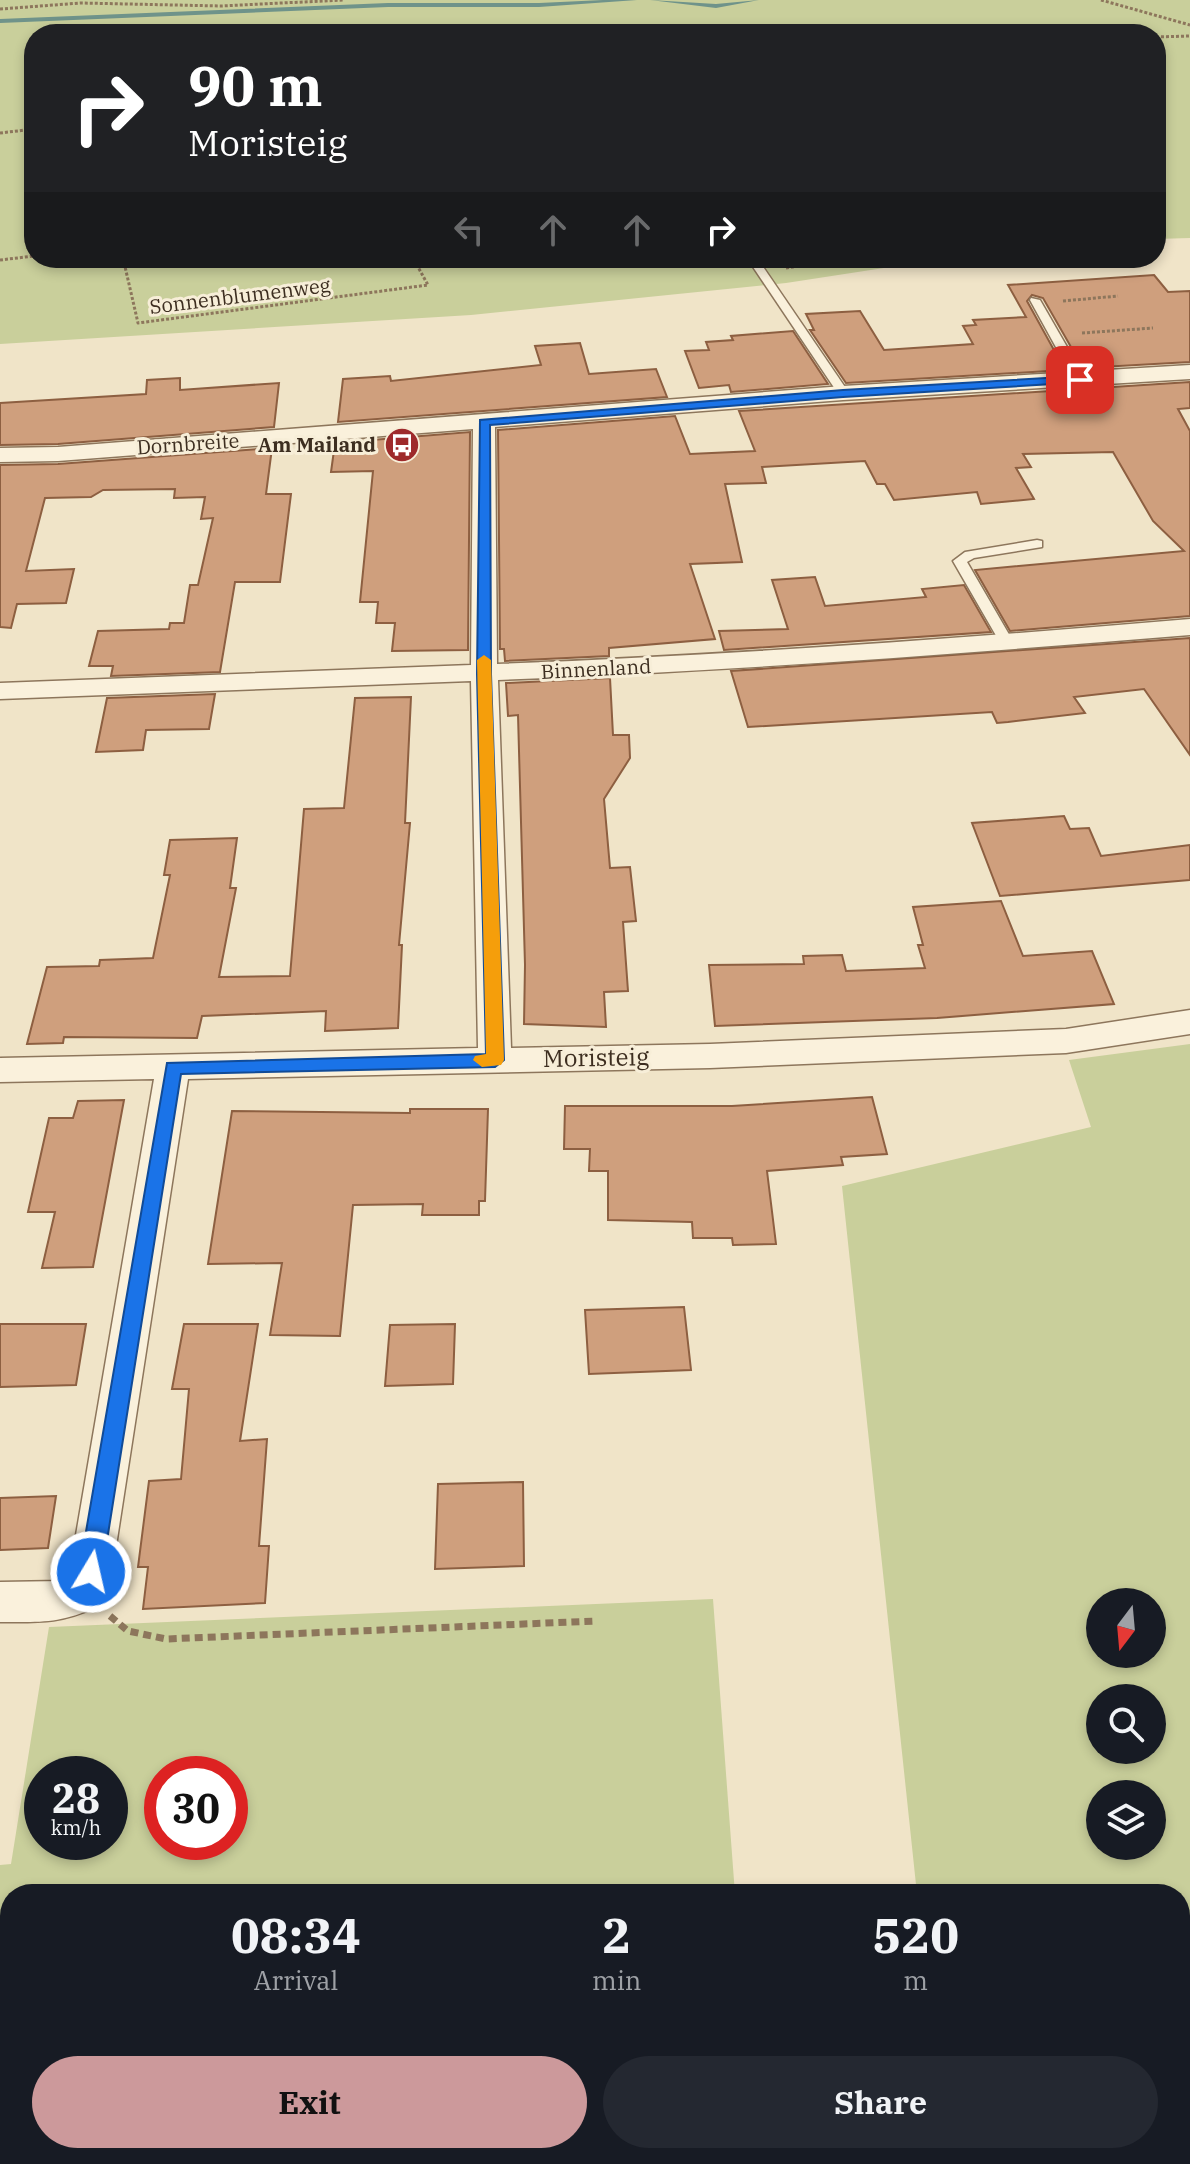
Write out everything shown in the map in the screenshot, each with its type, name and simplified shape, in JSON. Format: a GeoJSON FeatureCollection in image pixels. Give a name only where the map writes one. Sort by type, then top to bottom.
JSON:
{"type":"FeatureCollection","features":[{"type":"Feature","properties":{"kind":"street","name":"Dornbreite"},"geometry":{"type":"LineString","coordinates":[[0,455],[58,454],[843,393],[1190,372]]}},
{"type":"Feature","properties":{"kind":"street"},"geometry":{"type":"LineString","coordinates":[[484,422],[484,674],[495,1060]]}},
{"type":"Feature","properties":{"kind":"street","name":"Binnenland"},"geometry":{"type":"LineString","coordinates":[[0,691],[717,663],[1190,627]]}},
{"type":"Feature","properties":{"kind":"street","name":"Moristeig"},"geometry":{"type":"LineString","coordinates":[[0,1070],[710,1056],[1066,1041],[1190,1022]]}},
{"type":"Feature","properties":{"kind":"street"},"geometry":{"type":"LineString","coordinates":[[0,1602],[63,1601],[81,1593],[91,1572],[173,1068]]}},
{"type":"Feature","properties":{"kind":"lane"},"geometry":{"type":"LineString","coordinates":[[760,268],[843,393]]}},
{"type":"Feature","properties":{"kind":"lane"},"geometry":{"type":"LineString","coordinates":[[1036,301],[1080,380]]}},
{"type":"Feature","properties":{"kind":"lane"},"geometry":{"type":"LineString","coordinates":[[1007,643],[960,561],[970,555],[1037,544]]}},
{"type":"Feature","properties":{"kind":"path"},"geometry":{"type":"LineString","coordinates":[[0,9],[126,2],[221,6],[343,0]]}},
{"type":"Feature","properties":{"kind":"path"},"geometry":{"type":"LineString","coordinates":[[1101,0],[1190,25]]}},
{"type":"Feature","properties":{"kind":"path"},"geometry":{"type":"LineString","coordinates":[[1166,37],[1190,36]]}},
{"type":"Feature","properties":{"kind":"path"},"geometry":{"type":"LineString","coordinates":[[0,133],[24,130]]}},
{"type":"Feature","properties":{"kind":"path"},"geometry":{"type":"LineString","coordinates":[[0,260],[24,257]]}},
{"type":"Feature","properties":{"kind":"path","name":"Sonnenblumenweg"},"geometry":{"type":"LineString","coordinates":[[125,268],[138,323],[428,285],[419,268]]}},
{"type":"Feature","properties":{"kind":"path"},"geometry":{"type":"LineString","coordinates":[[763,272],[786,268]]}},
{"type":"Feature","properties":{"kind":"path"},"geometry":{"type":"LineString","coordinates":[[1036,301],[1118,296]]}},
{"type":"Feature","properties":{"kind":"path"},"geometry":{"type":"LineString","coordinates":[[1055,335],[1153,328]]}},
{"type":"Feature","properties":{"kind":"path"},"geometry":{"type":"LineString","coordinates":[[81,1593],[128,1631],[166,1639],[596,1621]]}},
{"type":"Feature","properties":{"kind":"green space"},"geometry":{"type":"Polygon","coordinates":[[[0,0],[1190,0],[1190,238],[1166,239],[1166,24],[24,24],[24,268],[884,268],[786,283],[471,315],[0,344],[0,0]]]}},
{"type":"Feature","properties":{"kind":"green space"},"geometry":{"type":"Polygon","coordinates":[[[1190,1044],[1190,1884],[916,1884],[842,1186],[1091,1127],[1069,1060],[1190,1044]]]}},
{"type":"Feature","properties":{"kind":"green space"},"geometry":{"type":"Polygon","coordinates":[[[713,1599],[734,1884],[0,1884],[0,1865],[11,1864],[24,1783],[24,1860],[128,1860],[128,1756],[28,1756],[49,1627],[713,1599]]]}},
{"type":"Feature","properties":{"kind":"building"},"geometry":{"type":"Polygon","coordinates":[[[1154,275],[1168,292],[1190,291],[1190,362],[1083,368],[1043,298],[1032,295],[1027,301],[1065,370],[846,383],[810,330],[814,330],[806,314],[860,311],[884,350],[973,344],[963,326],[976,325],[973,320],[1026,317],[1008,285],[1154,275]]]}},
{"type":"Feature","properties":{"kind":"building"},"geometry":{"type":"Polygon","coordinates":[[[793,331],[828,384],[731,392],[729,385],[699,388],[685,351],[709,350],[706,342],[733,340],[731,336],[793,331]]]}},
{"type":"Feature","properties":{"kind":"building"},"geometry":{"type":"Polygon","coordinates":[[[580,343],[589,374],[656,369],[667,397],[338,422],[343,379],[390,376],[391,381],[541,365],[535,346],[580,343]]]}},
{"type":"Feature","properties":{"kind":"building"},"geometry":{"type":"Polygon","coordinates":[[[180,378],[180,390],[279,383],[274,427],[58,444],[0,445],[0,403],[146,394],[147,380],[180,378]]]}},
{"type":"Feature","properties":{"kind":"building"},"geometry":{"type":"Polygon","coordinates":[[[1190,382],[1190,408],[1178,409],[1190,431],[1190,616],[1010,631],[975,570],[1184,551],[1153,521],[1113,452],[1023,454],[1031,467],[1016,468],[1034,499],[981,504],[977,492],[894,500],[885,484],[877,484],[865,461],[762,467],[766,483],[725,484],[742,562],[690,564],[715,639],[609,648],[609,656],[505,661],[504,649],[500,649],[498,430],[675,416],[690,454],[755,451],[739,411],[1190,382]]]}},
{"type":"Feature","properties":{"kind":"building"},"geometry":{"type":"Polygon","coordinates":[[[470,432],[468,650],[392,651],[395,623],[376,623],[378,602],[360,602],[373,471],[331,472],[335,443],[470,432]]]}},
{"type":"Feature","properties":{"kind":"building"},"geometry":{"type":"Polygon","coordinates":[[[272,448],[266,494],[291,494],[280,582],[235,582],[220,672],[111,676],[113,666],[89,666],[98,631],[169,629],[170,623],[184,623],[190,585],[198,585],[213,518],[201,519],[205,497],[174,498],[175,489],[103,490],[91,497],[45,498],[26,571],[74,569],[66,603],[17,604],[11,628],[0,627],[0,465],[58,464],[272,448]]]}},
{"type":"Feature","properties":{"kind":"building"},"geometry":{"type":"Polygon","coordinates":[[[815,577],[825,606],[926,597],[922,589],[964,585],[991,632],[724,650],[719,631],[788,629],[772,580],[815,577]]]}},
{"type":"Feature","properties":{"kind":"building"},"geometry":{"type":"Polygon","coordinates":[[[1190,638],[1190,755],[1144,689],[1074,697],[1085,713],[1008,722],[997,723],[992,712],[748,727],[731,671],[1190,638]]]}},
{"type":"Feature","properties":{"kind":"building"},"geometry":{"type":"Polygon","coordinates":[[[610,678],[613,735],[629,735],[630,758],[604,799],[610,868],[630,867],[636,921],[623,922],[628,991],[604,992],[606,1027],[524,1024],[518,715],[508,716],[506,683],[610,678]]]}},
{"type":"Feature","properties":{"kind":"building"},"geometry":{"type":"Polygon","coordinates":[[[215,694],[209,729],[146,730],[143,750],[96,752],[107,698],[215,694]]]}},
{"type":"Feature","properties":{"kind":"building"},"geometry":{"type":"Polygon","coordinates":[[[411,697],[405,823],[410,823],[399,945],[402,945],[398,1028],[325,1031],[326,1011],[202,1016],[197,1038],[64,1037],[63,1043],[27,1044],[47,967],[99,966],[100,960],[153,958],[170,875],[164,875],[170,840],[237,838],[230,888],[236,888],[219,977],[290,976],[304,809],[344,808],[355,698],[411,697]]]}},
{"type":"Feature","properties":{"kind":"building"},"geometry":{"type":"Polygon","coordinates":[[[1064,816],[1070,829],[1089,828],[1101,856],[1190,845],[1190,880],[1000,896],[972,823],[1064,816]]]}},
{"type":"Feature","properties":{"kind":"building"},"geometry":{"type":"Polygon","coordinates":[[[1001,901],[1023,956],[1092,951],[1114,1004],[937,1018],[715,1026],[709,965],[804,964],[803,956],[842,955],[846,971],[925,968],[918,945],[923,945],[913,907],[1001,901]]]}},
{"type":"Feature","properties":{"kind":"building"},"geometry":{"type":"Polygon","coordinates":[[[872,1097],[887,1154],[841,1157],[843,1165],[767,1171],[776,1244],[733,1245],[732,1238],[693,1238],[692,1222],[608,1220],[608,1171],[589,1171],[590,1149],[564,1149],[565,1106],[732,1106],[872,1097]]]}},
{"type":"Feature","properties":{"kind":"building"},"geometry":{"type":"Polygon","coordinates":[[[124,1100],[93,1267],[42,1268],[55,1212],[28,1212],[49,1118],[73,1118],[78,1101],[124,1100]]]}},
{"type":"Feature","properties":{"kind":"building"},"geometry":{"type":"Polygon","coordinates":[[[410,1109],[488,1109],[485,1201],[479,1201],[479,1215],[422,1215],[423,1204],[353,1205],[340,1336],[270,1335],[282,1263],[208,1264],[232,1111],[410,1113],[410,1109]]]}},
{"type":"Feature","properties":{"kind":"building"},"geometry":{"type":"Polygon","coordinates":[[[684,1307],[691,1370],[589,1374],[585,1310],[684,1307]]]}},
{"type":"Feature","properties":{"kind":"building"},"geometry":{"type":"Polygon","coordinates":[[[0,1324],[86,1324],[76,1385],[0,1387],[0,1324]]]}},
{"type":"Feature","properties":{"kind":"building"},"geometry":{"type":"Polygon","coordinates":[[[184,1324],[258,1324],[240,1441],[267,1439],[259,1546],[269,1546],[265,1603],[143,1609],[148,1567],[138,1567],[149,1481],[181,1479],[189,1389],[172,1389],[184,1324]]]}},
{"type":"Feature","properties":{"kind":"building"},"geometry":{"type":"Polygon","coordinates":[[[455,1324],[453,1384],[385,1386],[390,1325],[455,1324]]]}},
{"type":"Feature","properties":{"kind":"building"},"geometry":{"type":"Polygon","coordinates":[[[523,1482],[524,1566],[435,1569],[438,1484],[523,1482]]]}},
{"type":"Feature","properties":{"kind":"building"},"geometry":{"type":"Polygon","coordinates":[[[56,1496],[48,1548],[0,1550],[0,1498],[56,1496]]]}},
{"type":"Feature","properties":{"kind":"waterway"},"geometry":{"type":"LineString","coordinates":[[0,21],[388,5],[539,5],[634,0]]}},
{"type":"Feature","properties":{"kind":"waterway"},"geometry":{"type":"LineString","coordinates":[[653,0],[716,6],[756,0]]}},
{"type":"Feature","properties":{"kind":"slow traffic"},"geometry":{"type":"LineString","coordinates":[[482,1060],[495,1060],[484,660]]}},
{"type":"Feature","properties":{"kind":"place","name":"Am Mailand"},"geometry":{"type":"Point","coordinates":[402,445]}},
{"type":"Feature","properties":{"kind":"route"},"geometry":{"type":"LineString","coordinates":[[91,1572],[173,1068],[495,1060],[484,674],[484,422],[843,393],[1080,380]]}}]}
